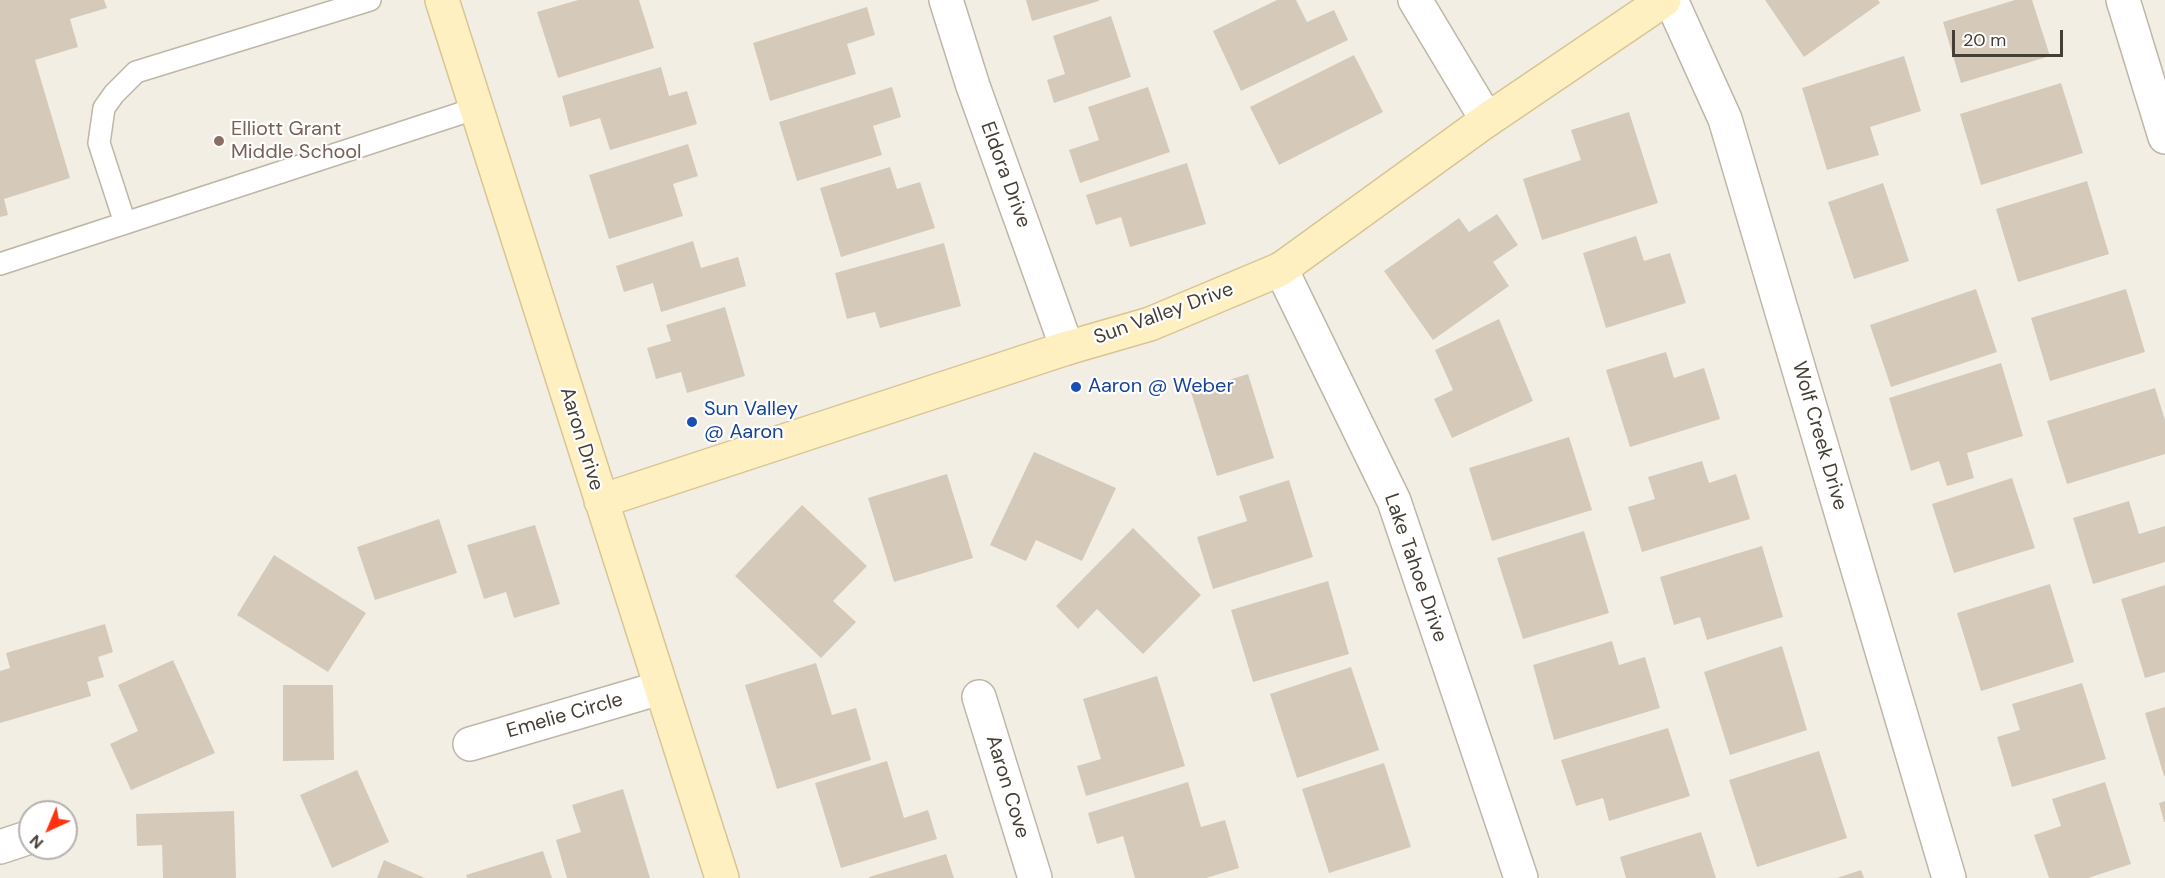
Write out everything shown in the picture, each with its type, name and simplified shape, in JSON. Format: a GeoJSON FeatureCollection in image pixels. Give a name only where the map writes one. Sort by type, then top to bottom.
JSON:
{"type":"FeatureCollection","features":[{"type":"Feature","properties":{"kind":"street","name":"Aaron Drive"},"geometry":{"type":"LineString","coordinates":[[442,0],[722,878]]}},
{"type":"Feature","properties":{"kind":"street","name":"Eldora Drive"},"geometry":{"type":"LineString","coordinates":[[946,0],[973,86],[1066,348]]}},
{"type":"Feature","properties":{"kind":"street"},"geometry":{"type":"LineString","coordinates":[[1415,0],[1487,120]]}},
{"type":"Feature","properties":{"kind":"street","name":"Sun Valley Drive"},"geometry":{"type":"LineString","coordinates":[[601,501],[1066,348],[1150,324],[1281,269],[1487,120],[1664,0]]}},
{"type":"Feature","properties":{"kind":"street","name":"Wolf Creek Drive"},"geometry":{"type":"LineString","coordinates":[[1671,0],[1725,119],[1949,878]]}},
{"type":"Feature","properties":{"kind":"street"},"geometry":{"type":"LineString","coordinates":[[2123,0],[2165,137]]}},
{"type":"Feature","properties":{"kind":"street","name":"Lake Tahoe Drive"},"geometry":{"type":"LineString","coordinates":[[1281,269],[1394,501],[1521,878]]}},
{"type":"Feature","properties":{"kind":"street","name":"Emelie Circle"},"geometry":{"type":"LineString","coordinates":[[470,744],[660,688]]}},
{"type":"Feature","properties":{"kind":"street","name":"Aaron Cove"},"geometry":{"type":"LineString","coordinates":[[979,697],[1035,878]]}},
{"type":"Feature","properties":{"kind":"street"},"geometry":{"type":"LineString","coordinates":[[0,847],[18,841]]}},
{"type":"Feature","properties":{"kind":"lane"},"geometry":{"type":"LineString","coordinates":[[125,223],[99,143],[104,108],[114,94],[136,72],[370,0]]}},
{"type":"Feature","properties":{"kind":"lane"},"geometry":{"type":"LineString","coordinates":[[0,264],[477,108]]}},
{"type":"Feature","properties":{"kind":"building"},"geometry":{"type":"Polygon","coordinates":[[[0,0],[104,0],[107,8],[70,19],[78,47],[35,60],[70,178],[4,199],[8,215],[0,217],[0,0]]]}},
{"type":"Feature","properties":{"kind":"building"},"geometry":{"type":"Polygon","coordinates":[[[578,0],[639,0],[654,48],[558,78],[537,12],[578,0]]]}},
{"type":"Feature","properties":{"kind":"building"},"geometry":{"type":"Polygon","coordinates":[[[1026,0],[1099,0],[1099,1],[1032,21],[1026,0]]]}},
{"type":"Feature","properties":{"kind":"building"},"geometry":{"type":"Polygon","coordinates":[[[1277,0],[1296,0],[1307,22],[1334,10],[1348,40],[1241,91],[1213,31],[1277,0]]]}},
{"type":"Feature","properties":{"kind":"building"},"geometry":{"type":"Polygon","coordinates":[[[1765,0],[1878,0],[1880,3],[1804,57],[1765,0]]]}},
{"type":"Feature","properties":{"kind":"building"},"geometry":{"type":"Polygon","coordinates":[[[2015,0],[2032,0],[2050,56],[1961,83],[1943,22],[2015,0]]]}},
{"type":"Feature","properties":{"kind":"building"},"geometry":{"type":"Polygon","coordinates":[[[867,7],[875,35],[847,44],[856,74],[770,101],[753,43],[867,7]]]}},
{"type":"Feature","properties":{"kind":"building"},"geometry":{"type":"Polygon","coordinates":[[[1111,16],[1131,77],[1054,103],[1047,80],[1065,74],[1053,36],[1111,16]]]}},
{"type":"Feature","properties":{"kind":"building"},"geometry":{"type":"Polygon","coordinates":[[[1354,55],[1383,112],[1279,165],[1250,107],[1354,55]]]}},
{"type":"Feature","properties":{"kind":"building"},"geometry":{"type":"Polygon","coordinates":[[[1904,56],[1921,111],[1870,127],[1879,155],[1827,170],[1802,88],[1904,56]]]}},
{"type":"Feature","properties":{"kind":"building"},"geometry":{"type":"Polygon","coordinates":[[[661,67],[669,96],[687,91],[697,124],[610,150],[600,118],[570,127],[562,96],[661,67]]]}},
{"type":"Feature","properties":{"kind":"building"},"geometry":{"type":"Polygon","coordinates":[[[2061,83],[2083,153],[1981,185],[1960,114],[2061,83]]]}},
{"type":"Feature","properties":{"kind":"building"},"geometry":{"type":"Polygon","coordinates":[[[892,87],[901,117],[873,126],[882,155],[797,181],[779,122],[892,87]]]}},
{"type":"Feature","properties":{"kind":"building"},"geometry":{"type":"Polygon","coordinates":[[[1148,87],[1170,152],[1080,183],[1069,150],[1099,140],[1088,107],[1148,87]]]}},
{"type":"Feature","properties":{"kind":"building"},"geometry":{"type":"Polygon","coordinates":[[[1629,112],[1658,203],[1542,240],[1523,179],[1581,160],[1571,130],[1629,112]]]}},
{"type":"Feature","properties":{"kind":"building"},"geometry":{"type":"Polygon","coordinates":[[[688,144],[698,176],[673,184],[683,216],[609,239],[589,175],[688,144]]]}},
{"type":"Feature","properties":{"kind":"building"},"geometry":{"type":"Polygon","coordinates":[[[1187,163],[1206,224],[1130,247],[1121,217],[1096,225],[1086,195],[1187,163]]]}},
{"type":"Feature","properties":{"kind":"building"},"geometry":{"type":"Polygon","coordinates":[[[890,167],[897,189],[920,182],[935,228],[841,257],[820,188],[890,167]]]}},
{"type":"Feature","properties":{"kind":"building"},"geometry":{"type":"Polygon","coordinates":[[[2087,181],[2109,254],[2018,282],[1996,209],[2087,181]]]}},
{"type":"Feature","properties":{"kind":"building"},"geometry":{"type":"Polygon","coordinates":[[[1883,183],[1909,261],[1854,279],[1828,202],[1883,183]]]}},
{"type":"Feature","properties":{"kind":"building"},"geometry":{"type":"Polygon","coordinates":[[[1497,214],[1518,245],[1493,262],[1509,286],[1433,340],[1384,271],[1459,218],[1469,232],[1497,214]]]}},
{"type":"Feature","properties":{"kind":"building"},"geometry":{"type":"Polygon","coordinates":[[[1636,236],[1644,261],[1670,253],[1686,303],[1606,328],[1583,253],[1636,236]]]}},
{"type":"Feature","properties":{"kind":"building"},"geometry":{"type":"Polygon","coordinates":[[[693,241],[701,268],[738,257],[746,286],[661,312],[653,283],[624,292],[616,266],[693,241]]]}},
{"type":"Feature","properties":{"kind":"building"},"geometry":{"type":"Polygon","coordinates":[[[944,243],[961,306],[880,328],[875,312],[847,319],[835,273],[944,243]]]}},
{"type":"Feature","properties":{"kind":"building"},"geometry":{"type":"Polygon","coordinates":[[[1976,289],[1997,352],[1891,387],[1870,325],[1976,289]]]}},
{"type":"Feature","properties":{"kind":"building"},"geometry":{"type":"Polygon","coordinates":[[[2126,289],[2145,352],[2050,381],[2031,318],[2126,289]]]}},
{"type":"Feature","properties":{"kind":"building"},"geometry":{"type":"Polygon","coordinates":[[[725,307],[745,376],[687,393],[681,372],[656,379],[647,348],[671,341],[666,325],[725,307]]]}},
{"type":"Feature","properties":{"kind":"building"},"geometry":{"type":"Polygon","coordinates":[[[1499,319],[1533,401],[1452,438],[1434,399],[1453,390],[1435,350],[1499,319]]]}},
{"type":"Feature","properties":{"kind":"building"},"geometry":{"type":"Polygon","coordinates":[[[1666,352],[1674,378],[1704,368],[1720,419],[1630,447],[1606,370],[1666,352]]]}},
{"type":"Feature","properties":{"kind":"building"},"geometry":{"type":"Polygon","coordinates":[[[2001,363],[2023,436],[1967,453],[1974,478],[1947,486],[1939,461],[1911,471],[1889,398],[2001,363]]]}},
{"type":"Feature","properties":{"kind":"building"},"geometry":{"type":"Polygon","coordinates":[[[1248,374],[1274,458],[1217,476],[1191,392],[1248,374]]]}},
{"type":"Feature","properties":{"kind":"building"},"geometry":{"type":"Polygon","coordinates":[[[2155,388],[2165,420],[2165,454],[2067,484],[2047,421],[2155,388]]]}},
{"type":"Feature","properties":{"kind":"building"},"geometry":{"type":"Polygon","coordinates":[[[1569,437],[1592,510],[1492,541],[1469,468],[1569,437]]]}},
{"type":"Feature","properties":{"kind":"building"},"geometry":{"type":"Polygon","coordinates":[[[1034,452],[1116,488],[1082,561],[1036,540],[1026,561],[990,545],[1034,452]]]}},
{"type":"Feature","properties":{"kind":"building"},"geometry":{"type":"Polygon","coordinates":[[[1702,461],[1709,483],[1736,474],[1750,519],[1642,552],[1628,507],[1655,499],[1648,477],[1702,461]]]}},
{"type":"Feature","properties":{"kind":"building"},"geometry":{"type":"Polygon","coordinates":[[[947,474],[973,558],[894,582],[868,498],[947,474]]]}},
{"type":"Feature","properties":{"kind":"building"},"geometry":{"type":"Polygon","coordinates":[[[2012,478],[2035,548],[1954,573],[1932,504],[2012,478]]]}},
{"type":"Feature","properties":{"kind":"building"},"geometry":{"type":"Polygon","coordinates":[[[1289,480],[1313,557],[1213,589],[1197,537],[1247,521],[1239,496],[1289,480]]]}},
{"type":"Feature","properties":{"kind":"building"},"geometry":{"type":"Polygon","coordinates":[[[2129,501],[2139,534],[2165,526],[2165,562],[2093,584],[2073,518],[2129,501]]]}},
{"type":"Feature","properties":{"kind":"building"},"geometry":{"type":"Polygon","coordinates":[[[802,505],[867,566],[833,601],[856,622],[821,658],[735,576],[802,505]]]}},
{"type":"Feature","properties":{"kind":"building"},"geometry":{"type":"Polygon","coordinates":[[[439,519],[457,573],[375,600],[357,547],[439,519]]]}},
{"type":"Feature","properties":{"kind":"building"},"geometry":{"type":"Polygon","coordinates":[[[535,525],[560,604],[514,618],[506,592],[484,599],[467,545],[535,525]]]}},
{"type":"Feature","properties":{"kind":"building"},"geometry":{"type":"Polygon","coordinates":[[[1133,528],[1201,595],[1143,654],[1097,609],[1078,629],[1056,606],[1133,528]]]}},
{"type":"Feature","properties":{"kind":"building"},"geometry":{"type":"Polygon","coordinates":[[[1584,531],[1609,613],[1523,639],[1497,558],[1584,531]]]}},
{"type":"Feature","properties":{"kind":"building"},"geometry":{"type":"Polygon","coordinates":[[[1762,546],[1783,617],[1707,640],[1700,617],[1674,625],[1660,577],[1762,546]]]}},
{"type":"Feature","properties":{"kind":"building"},"geometry":{"type":"Polygon","coordinates":[[[274,555],[366,613],[328,672],[237,615],[274,555]]]}},
{"type":"Feature","properties":{"kind":"building"},"geometry":{"type":"Polygon","coordinates":[[[1328,581],[1349,654],[1253,682],[1231,610],[1328,581]]]}},
{"type":"Feature","properties":{"kind":"building"},"geometry":{"type":"Polygon","coordinates":[[[2050,584],[2074,662],[1981,691],[1957,613],[2050,584]]]}},
{"type":"Feature","properties":{"kind":"building"},"geometry":{"type":"Polygon","coordinates":[[[2165,585],[2165,672],[2145,678],[2121,599],[2165,585]]]}},
{"type":"Feature","properties":{"kind":"building"},"geometry":{"type":"Polygon","coordinates":[[[105,624],[113,652],[98,657],[104,677],[87,682],[91,696],[0,723],[0,671],[10,668],[6,653],[105,624]]]}},
{"type":"Feature","properties":{"kind":"building"},"geometry":{"type":"Polygon","coordinates":[[[1612,641],[1619,665],[1645,657],[1660,708],[1554,740],[1533,665],[1612,641]]]}},
{"type":"Feature","properties":{"kind":"building"},"geometry":{"type":"Polygon","coordinates":[[[1782,646],[1807,730],[1730,755],[1704,672],[1782,646]]]}},
{"type":"Feature","properties":{"kind":"building"},"geometry":{"type":"Polygon","coordinates":[[[173,660],[215,753],[131,790],[110,744],[138,731],[118,685],[173,660]]]}},
{"type":"Feature","properties":{"kind":"building"},"geometry":{"type":"Polygon","coordinates":[[[816,663],[832,715],[856,708],[871,760],[777,789],[745,685],[816,663]]]}},
{"type":"Feature","properties":{"kind":"building"},"geometry":{"type":"Polygon","coordinates":[[[1351,667],[1379,750],[1297,778],[1270,694],[1351,667]]]}},
{"type":"Feature","properties":{"kind":"building"},"geometry":{"type":"Polygon","coordinates":[[[1157,676],[1185,766],[1086,796],[1077,766],[1101,759],[1083,699],[1157,676]]]}},
{"type":"Feature","properties":{"kind":"building"},"geometry":{"type":"Polygon","coordinates":[[[2082,683],[2106,759],[2012,787],[1997,737],[2020,730],[2012,704],[2082,683]]]}},
{"type":"Feature","properties":{"kind":"building"},"geometry":{"type":"Polygon","coordinates":[[[283,685],[333,685],[334,760],[283,761],[283,685]]]}},
{"type":"Feature","properties":{"kind":"building"},"geometry":{"type":"Polygon","coordinates":[[[2165,707],[2165,776],[2164,776],[2145,713],[2165,707]]]}},
{"type":"Feature","properties":{"kind":"building"},"geometry":{"type":"Polygon","coordinates":[[[1668,728],[1690,796],[1609,821],[1603,798],[1576,806],[1561,760],[1668,728]]]}},
{"type":"Feature","properties":{"kind":"building"},"geometry":{"type":"Polygon","coordinates":[[[1819,751],[1847,838],[1757,867],[1729,780],[1819,751]]]}},
{"type":"Feature","properties":{"kind":"building"},"geometry":{"type":"Polygon","coordinates":[[[887,761],[904,818],[928,810],[937,839],[841,868],[815,783],[887,761]]]}},
{"type":"Feature","properties":{"kind":"building"},"geometry":{"type":"Polygon","coordinates":[[[1384,763],[1411,847],[1329,873],[1302,789],[1384,763]]]}},
{"type":"Feature","properties":{"kind":"building"},"geometry":{"type":"Polygon","coordinates":[[[357,770],[389,842],[332,868],[300,795],[357,770]]]}},
{"type":"Feature","properties":{"kind":"building"},"geometry":{"type":"Polygon","coordinates":[[[1188,782],[1201,827],[1225,820],[1239,868],[1206,878],[1135,878],[1123,836],[1097,844],[1088,813],[1188,782]]]}},
{"type":"Feature","properties":{"kind":"building"},"geometry":{"type":"Polygon","coordinates":[[[2105,782],[2131,864],[2088,878],[2049,878],[2034,835],[2061,826],[2052,799],[2105,782]]]}},
{"type":"Feature","properties":{"kind":"building"},"geometry":{"type":"Polygon","coordinates":[[[623,789],[650,878],[567,878],[556,840],[581,832],[572,805],[623,789]]]}},
{"type":"Feature","properties":{"kind":"building"},"geometry":{"type":"Polygon","coordinates":[[[2165,801],[2165,822],[2164,822],[2159,803],[2165,801]]]}},
{"type":"Feature","properties":{"kind":"building"},"geometry":{"type":"Polygon","coordinates":[[[234,811],[236,878],[163,878],[162,845],[137,846],[136,814],[234,811]]]}},
{"type":"Feature","properties":{"kind":"building"},"geometry":{"type":"Polygon","coordinates":[[[1701,832],[1716,878],[1626,878],[1620,857],[1701,832]]]}},
{"type":"Feature","properties":{"kind":"building"},"geometry":{"type":"Polygon","coordinates":[[[543,851],[552,878],[467,878],[466,875],[543,851]]]}},
{"type":"Feature","properties":{"kind":"building"},"geometry":{"type":"Polygon","coordinates":[[[946,854],[954,878],[869,878],[869,877],[946,854]]]}},
{"type":"Feature","properties":{"kind":"building"},"geometry":{"type":"Polygon","coordinates":[[[384,860],[425,878],[377,878],[384,860]]]}},
{"type":"Feature","properties":{"kind":"building"},"geometry":{"type":"Polygon","coordinates":[[[1861,870],[1864,878],[1837,878],[1861,870]]]}},
{"type":"Feature","properties":{"kind":"place","name":"Elliott Grant Middle School"},"geometry":{"type":"Point","coordinates":[219,141]}},
{"type":"Feature","properties":{"kind":"place","name":"Aaron @ Weber"},"geometry":{"type":"Point","coordinates":[1076,387]}},
{"type":"Feature","properties":{"kind":"place","name":"Sun Valley @ Aaron"},"geometry":{"type":"Point","coordinates":[692,422]}}]}
